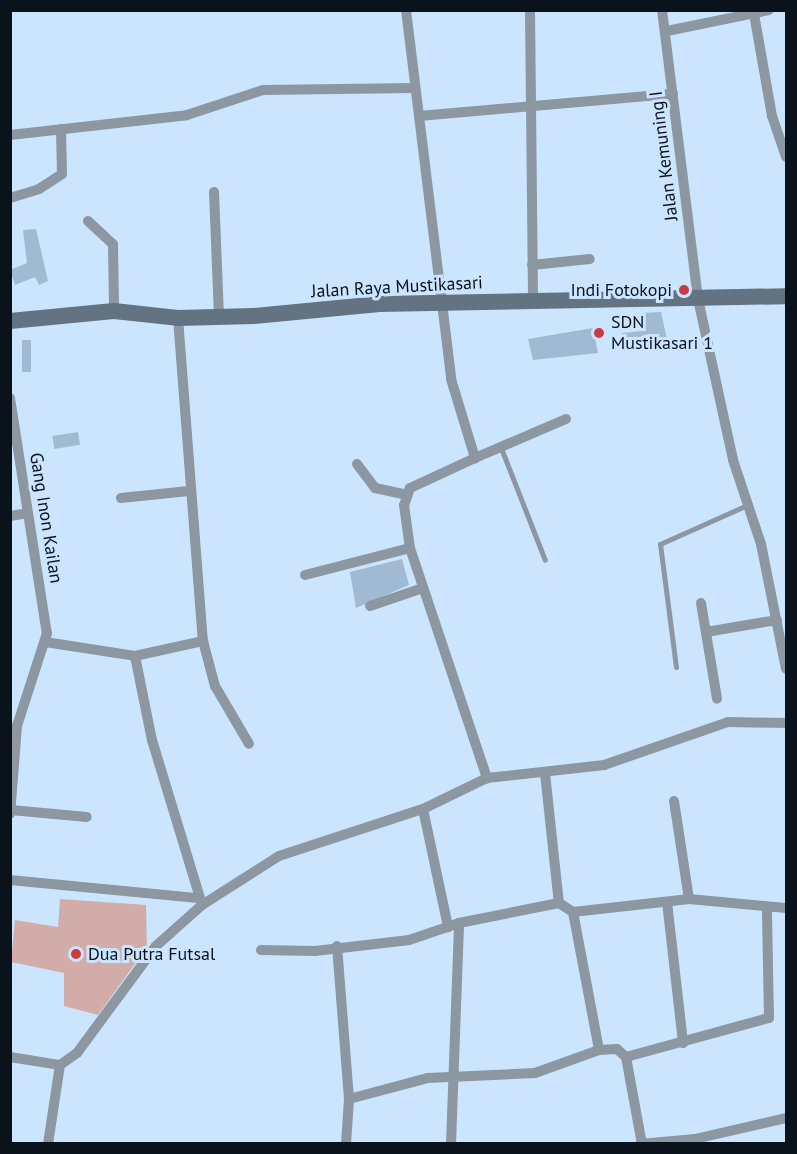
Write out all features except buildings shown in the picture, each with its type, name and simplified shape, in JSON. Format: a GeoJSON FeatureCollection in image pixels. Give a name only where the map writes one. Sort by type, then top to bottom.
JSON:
{"type":"FeatureCollection","features":[{"type":"Feature","properties":{"kind":"main road","name":"Jalan Raya Mustikasari"},"geometry":{"type":"LineString","coordinates":[[10,321],[114,311],[178,318],[533,300],[786,296]]}},
{"type":"Feature","properties":{"kind":"street"},"geometry":{"type":"LineString","coordinates":[[406,10],[444,304],[451,379],[475,458]]}},
{"type":"Feature","properties":{"kind":"street"},"geometry":{"type":"LineString","coordinates":[[530,10],[533,300]]}},
{"type":"Feature","properties":{"kind":"street","name":"Jalan Kemuning I"},"geometry":{"type":"LineString","coordinates":[[662,10],[667,31],[698,299],[747,506],[761,544],[786,669]]}},
{"type":"Feature","properties":{"kind":"street"},"geometry":{"type":"LineString","coordinates":[[667,31],[733,14],[754,14],[769,10]]}},
{"type":"Feature","properties":{"kind":"street"},"geometry":{"type":"LineString","coordinates":[[754,14],[772,116],[786,157]]}},
{"type":"Feature","properties":{"kind":"street"},"geometry":{"type":"LineString","coordinates":[[10,135],[187,115],[263,90],[415,88]]}},
{"type":"Feature","properties":{"kind":"street"},"geometry":{"type":"LineString","coordinates":[[419,116],[674,94]]}},
{"type":"Feature","properties":{"kind":"street"},"geometry":{"type":"LineString","coordinates":[[10,198],[39,189],[62,174],[61,129]]}},
{"type":"Feature","properties":{"kind":"street"},"geometry":{"type":"LineString","coordinates":[[214,192],[219,315]]}},
{"type":"Feature","properties":{"kind":"street"},"geometry":{"type":"LineString","coordinates":[[88,221],[113,244],[114,311]]}},
{"type":"Feature","properties":{"kind":"street"},"geometry":{"type":"LineString","coordinates":[[532,265],[590,259]]}},
{"type":"Feature","properties":{"kind":"street"},"geometry":{"type":"LineString","coordinates":[[178,318],[189,490],[203,641],[215,686],[249,744]]}},
{"type":"Feature","properties":{"kind":"street","name":"Gang Inon Kailan"},"geometry":{"type":"LineString","coordinates":[[10,398],[45,642]]}},
{"type":"Feature","properties":{"kind":"street"},"geometry":{"type":"LineString","coordinates":[[357,464],[375,488],[404,494],[475,458],[566,419]]}},
{"type":"Feature","properties":{"kind":"street"},"geometry":{"type":"LineString","coordinates":[[120,498],[189,490]]}},
{"type":"Feature","properties":{"kind":"street"},"geometry":{"type":"LineString","coordinates":[[404,494],[410,548],[487,778]]}},
{"type":"Feature","properties":{"kind":"street"},"geometry":{"type":"LineString","coordinates":[[10,516],[28,513]]}},
{"type":"Feature","properties":{"kind":"street"},"geometry":{"type":"LineString","coordinates":[[305,575],[410,548]]}},
{"type":"Feature","properties":{"kind":"street"},"geometry":{"type":"LineString","coordinates":[[370,606],[423,588]]}},
{"type":"Feature","properties":{"kind":"street"},"geometry":{"type":"LineString","coordinates":[[701,603],[717,699]]}},
{"type":"Feature","properties":{"kind":"street"},"geometry":{"type":"LineString","coordinates":[[706,632],[777,620]]}},
{"type":"Feature","properties":{"kind":"street"},"geometry":{"type":"LineString","coordinates":[[87,817],[11,812],[17,726],[45,642],[135,656],[203,641]]}},
{"type":"Feature","properties":{"kind":"street"},"geometry":{"type":"LineString","coordinates":[[135,656],[152,740],[200,901]]}},
{"type":"Feature","properties":{"kind":"street"},"geometry":{"type":"LineString","coordinates":[[48,1143],[60,1065],[89,1042],[156,946],[200,901],[279,856],[423,809],[487,778],[604,765],[728,722],[786,723]]}},
{"type":"Feature","properties":{"kind":"street"},"geometry":{"type":"LineString","coordinates":[[545,773],[559,903]]}},
{"type":"Feature","properties":{"kind":"street"},"geometry":{"type":"LineString","coordinates":[[674,801],[689,899]]}},
{"type":"Feature","properties":{"kind":"street"},"geometry":{"type":"LineString","coordinates":[[423,809],[448,927]]}},
{"type":"Feature","properties":{"kind":"street"},"geometry":{"type":"LineString","coordinates":[[10,880],[200,901]]}},
{"type":"Feature","properties":{"kind":"street"},"geometry":{"type":"LineString","coordinates":[[261,950],[410,940],[459,923],[559,903],[573,912],[689,899],[766,909],[786,908]]}},
{"type":"Feature","properties":{"kind":"street"},"geometry":{"type":"LineString","coordinates":[[667,902],[683,1043]]}},
{"type":"Feature","properties":{"kind":"street"},"geometry":{"type":"LineString","coordinates":[[626,1056],[683,1043],[769,1018],[766,909]]}},
{"type":"Feature","properties":{"kind":"street"},"geometry":{"type":"LineString","coordinates":[[573,912],[599,1050]]}},
{"type":"Feature","properties":{"kind":"street"},"geometry":{"type":"LineString","coordinates":[[451,1143],[451,1075],[459,1000],[459,923]]}},
{"type":"Feature","properties":{"kind":"street"},"geometry":{"type":"LineString","coordinates":[[337,946],[349,1099],[346,1143]]}},
{"type":"Feature","properties":{"kind":"street"},"geometry":{"type":"LineString","coordinates":[[349,1099],[451,1075],[535,1073],[599,1050],[617,1049],[626,1056],[641,1143],[695,1139],[786,1118]]}},
{"type":"Feature","properties":{"kind":"street"},"geometry":{"type":"LineString","coordinates":[[10,1057],[60,1065]]}},
{"type":"Feature","properties":{"kind":"lane"},"geometry":{"type":"LineString","coordinates":[[501,448],[545,560]]}},
{"type":"Feature","properties":{"kind":"lane"},"geometry":{"type":"LineString","coordinates":[[676,667],[660,544],[747,506]]}},
{"type":"Feature","properties":{"kind":"shaded area","name":"Dua Putra Futsal"},"geometry":{"type":"Polygon","coordinates":[[[60,899],[146,905],[147,947],[98,1015],[64,1006],[64,973],[11,962],[15,920],[58,927],[60,899]]]}},
{"type":"Feature","properties":{"kind":"place","name":"Indi Fotokopi"},"geometry":{"type":"Point","coordinates":[684,290]}},
{"type":"Feature","properties":{"kind":"place","name":"SDN Mustikasari 1"},"geometry":{"type":"Point","coordinates":[599,333]}},
{"type":"Feature","properties":{"kind":"place","name":"Dua Putra Futsal"},"geometry":{"type":"Point","coordinates":[76,954]}}]}
